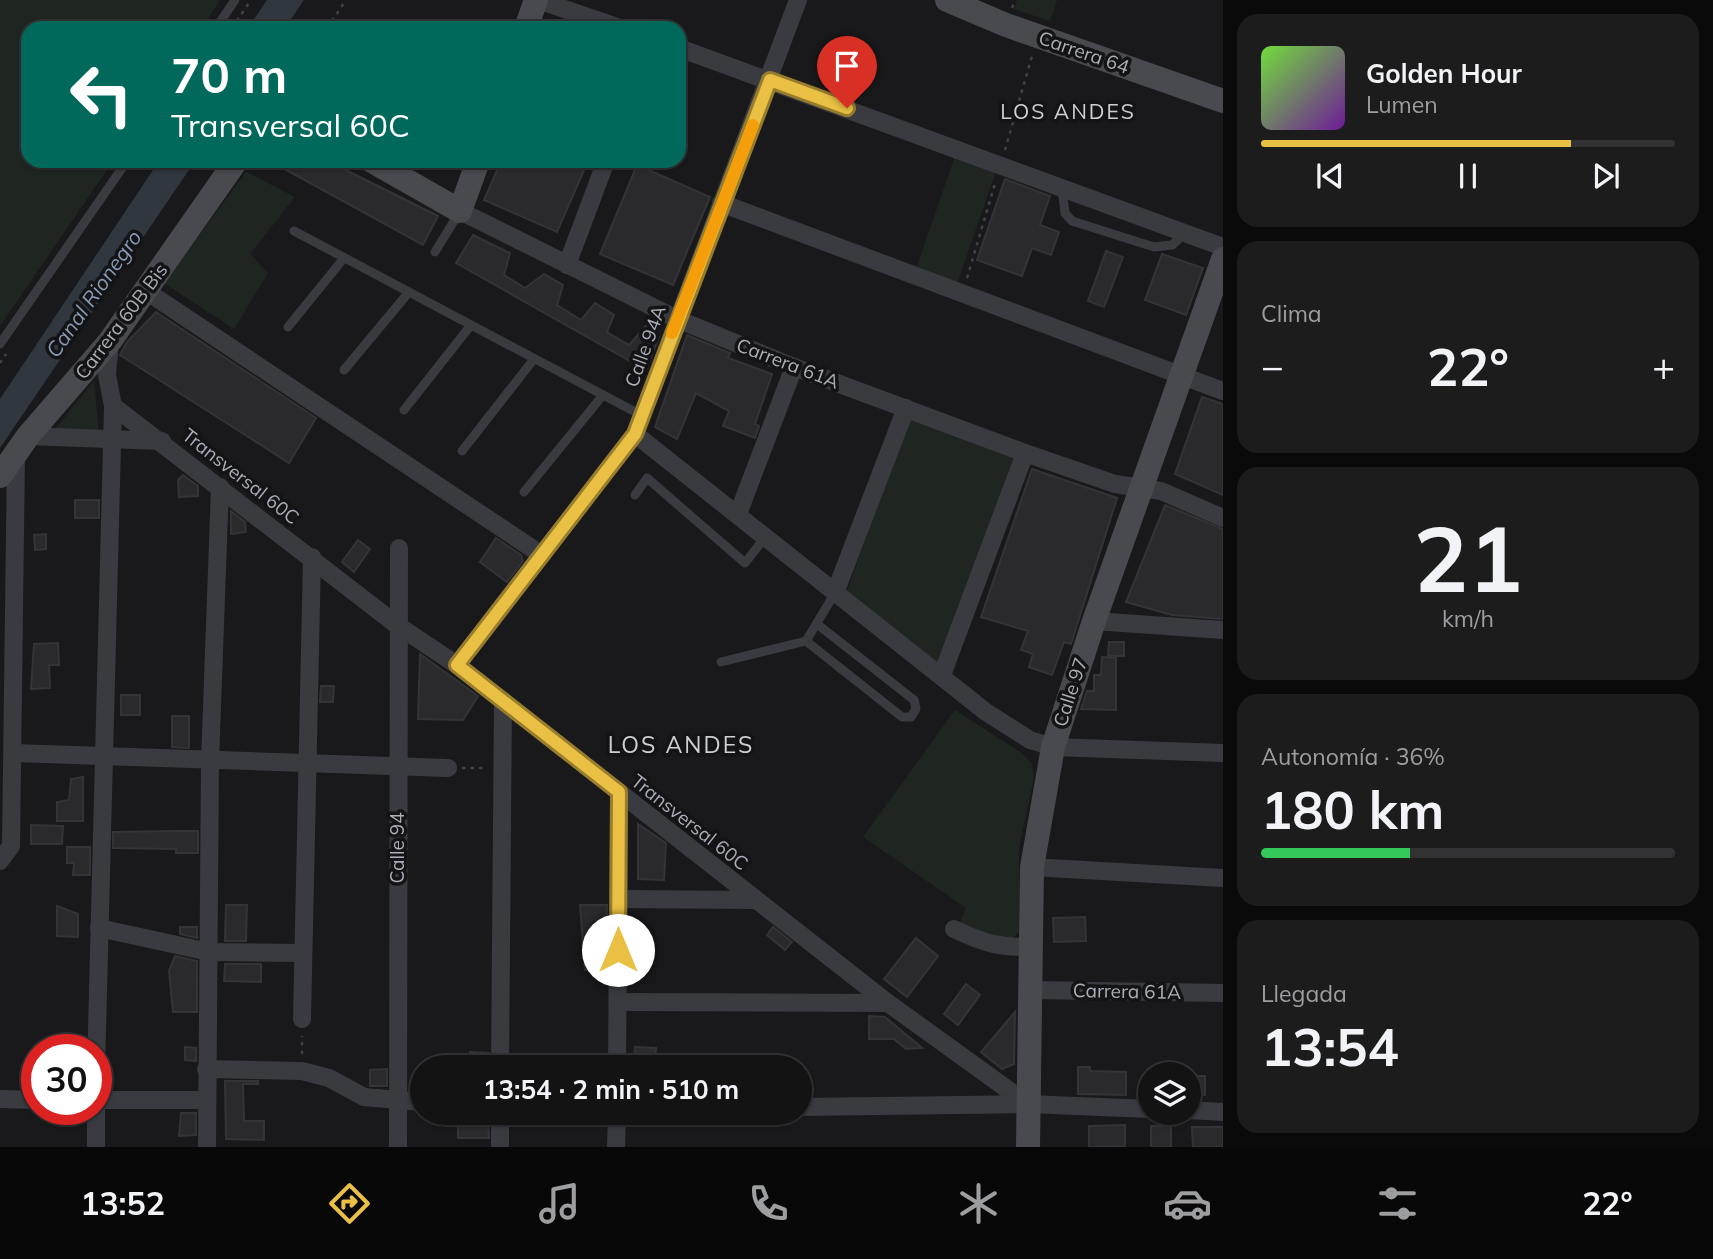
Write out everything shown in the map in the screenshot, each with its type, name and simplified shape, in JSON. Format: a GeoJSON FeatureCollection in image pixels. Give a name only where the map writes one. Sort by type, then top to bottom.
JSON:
{"type":"FeatureCollection","features":[{"type":"Feature","properties":{"kind":"street"},"geometry":{"type":"LineString","coordinates":[[529,21],[537,0],[599,21]]}},
{"type":"Feature","properties":{"kind":"street","name":"Calle 94A"},"geometry":{"type":"LineString","coordinates":[[457,665],[635,434],[798,0]]}},
{"type":"Feature","properties":{"kind":"street","name":"Carrera 64"},"geometry":{"type":"LineString","coordinates":[[947,0],[1038,36],[1223,101]]}},
{"type":"Feature","properties":{"kind":"street"},"geometry":{"type":"LineString","coordinates":[[686,50],[1223,247]]}},
{"type":"Feature","properties":{"kind":"street","name":"Carrera 60B Bis"},"geometry":{"type":"LineString","coordinates":[[0,476],[22,445],[110,341],[231,168]]}},
{"type":"Feature","properties":{"kind":"street","name":"Carrera 61A"},"geometry":{"type":"LineString","coordinates":[[384,168],[460,211],[677,319],[794,367],[1025,453],[1115,484],[1161,491],[1223,518]]}},
{"type":"Feature","properties":{"kind":"street"},"geometry":{"type":"LineString","coordinates":[[460,211],[475,168]]}},
{"type":"Feature","properties":{"kind":"street"},"geometry":{"type":"LineString","coordinates":[[567,265],[603,168]]}},
{"type":"Feature","properties":{"kind":"street"},"geometry":{"type":"LineString","coordinates":[[721,203],[1223,391]]}},
{"type":"Feature","properties":{"kind":"street","name":"Calle 97"},"geometry":{"type":"LineString","coordinates":[[1027,1147],[1032,867],[1053,747],[1094,621],[1223,259]]}},
{"type":"Feature","properties":{"kind":"street"},"geometry":{"type":"LineString","coordinates":[[146,291],[542,555]]}},
{"type":"Feature","properties":{"kind":"street"},"geometry":{"type":"LineString","coordinates":[[97,1034],[113,405],[107,375],[110,341]]}},
{"type":"Feature","properties":{"kind":"street"},"geometry":{"type":"LineString","coordinates":[[738,514],[794,367]]}},
{"type":"Feature","properties":{"kind":"street","name":"Transversal 60C"},"geometry":{"type":"LineString","coordinates":[[113,405],[397,625],[457,665],[888,1003],[1028,1104]]}},
{"type":"Feature","properties":{"kind":"street"},"geometry":{"type":"LineString","coordinates":[[835,593],[906,408]]}},
{"type":"Feature","properties":{"kind":"street"},"geometry":{"type":"LineString","coordinates":[[635,434],[986,712],[1019,733],[1053,747],[1223,753]]}},
{"type":"Feature","properties":{"kind":"street","name":"Transversal 60C"},"geometry":{"type":"LineString","coordinates":[[22,445],[162,441]]}},
{"type":"Feature","properties":{"kind":"street"},"geometry":{"type":"LineString","coordinates":[[3,859],[11,846],[22,445]]}},
{"type":"Feature","properties":{"kind":"street"},"geometry":{"type":"LineString","coordinates":[[942,676],[1025,453]]}},
{"type":"Feature","properties":{"kind":"street"},"geometry":{"type":"LineString","coordinates":[[207,1147],[210,762],[220,487]]}},
{"type":"Feature","properties":{"kind":"street","name":"Calle 94"},"geometry":{"type":"LineString","coordinates":[[398,1147],[399,548]]}},
{"type":"Feature","properties":{"kind":"street"},"geometry":{"type":"LineString","coordinates":[[302,1019],[312,558]]}},
{"type":"Feature","properties":{"kind":"street"},"geometry":{"type":"LineString","coordinates":[[1094,621],[1223,630]]}},
{"type":"Feature","properties":{"kind":"street"},"geometry":{"type":"LineString","coordinates":[[500,1055],[500,768],[503,701]]}},
{"type":"Feature","properties":{"kind":"street"},"geometry":{"type":"LineString","coordinates":[[15,753],[210,762],[449,768]]}},
{"type":"Feature","properties":{"kind":"street"},"geometry":{"type":"LineString","coordinates":[[617,1055],[619,792]]}},
{"type":"Feature","properties":{"kind":"street"},"geometry":{"type":"LineString","coordinates":[[1032,867],[1223,878]]}},
{"type":"Feature","properties":{"kind":"street"},"geometry":{"type":"LineString","coordinates":[[619,899],[755,900]]}},
{"type":"Feature","properties":{"kind":"street"},"geometry":{"type":"LineString","coordinates":[[99,928],[209,952],[302,953]]}},
{"type":"Feature","properties":{"kind":"street"},"geometry":{"type":"LineString","coordinates":[[954,929],[984,943],[1008,948],[1031,946]]}},
{"type":"Feature","properties":{"kind":"street","name":"Carrera 61A"},"geometry":{"type":"LineString","coordinates":[[1030,990],[1223,993]]}},
{"type":"Feature","properties":{"kind":"street"},"geometry":{"type":"LineString","coordinates":[[618,1002],[888,1003]]}},
{"type":"Feature","properties":{"kind":"street"},"geometry":{"type":"LineString","coordinates":[[206,1069],[302,1071],[329,1079],[364,1097],[410,1101]]}},
{"type":"Feature","properties":{"kind":"street"},"geometry":{"type":"LineString","coordinates":[[0,1099],[21,1100]]}},
{"type":"Feature","properties":{"kind":"street"},"geometry":{"type":"LineString","coordinates":[[112,1100],[206,1100]]}},
{"type":"Feature","properties":{"kind":"street"},"geometry":{"type":"LineString","coordinates":[[812,1107],[1028,1104],[1138,1109]]}},
{"type":"Feature","properties":{"kind":"street"},"geometry":{"type":"LineString","coordinates":[[1201,1111],[1223,1112]]}},
{"type":"Feature","properties":{"kind":"street"},"geometry":{"type":"LineString","coordinates":[[96,1125],[96,1147]]}},
{"type":"Feature","properties":{"kind":"street"},"geometry":{"type":"LineString","coordinates":[[500,1125],[500,1147]]}},
{"type":"Feature","properties":{"kind":"street"},"geometry":{"type":"LineString","coordinates":[[616,1147],[617,1125]]}},
{"type":"Feature","properties":{"kind":"lane"},"geometry":{"type":"LineString","coordinates":[[221,21],[235,0]]}},
{"type":"Feature","properties":{"kind":"lane"},"geometry":{"type":"LineString","coordinates":[[0,344],[122,168]]}},
{"type":"Feature","properties":{"kind":"lane"},"geometry":{"type":"LineString","coordinates":[[1062,188],[1065,213],[1072,221],[1154,247],[1172,245],[1186,233]]}},
{"type":"Feature","properties":{"kind":"lane"},"geometry":{"type":"LineString","coordinates":[[435,252],[460,211]]}},
{"type":"Feature","properties":{"kind":"lane"},"geometry":{"type":"LineString","coordinates":[[294,231],[641,415]]}},
{"type":"Feature","properties":{"kind":"lane"},"geometry":{"type":"LineString","coordinates":[[288,327],[344,258]]}},
{"type":"Feature","properties":{"kind":"lane"},"geometry":{"type":"LineString","coordinates":[[344,370],[409,292]]}},
{"type":"Feature","properties":{"kind":"lane"},"geometry":{"type":"LineString","coordinates":[[404,410],[471,325]]}},
{"type":"Feature","properties":{"kind":"lane"},"geometry":{"type":"LineString","coordinates":[[462,451],[534,359]]}},
{"type":"Feature","properties":{"kind":"lane"},"geometry":{"type":"LineString","coordinates":[[524,492],[603,395]]}},
{"type":"Feature","properties":{"kind":"lane"},"geometry":{"type":"LineString","coordinates":[[635,495],[648,478],[745,563],[766,536]]}},
{"type":"Feature","properties":{"kind":"lane"},"geometry":{"type":"LineString","coordinates":[[721,662],[806,641],[835,593]]}},
{"type":"Feature","properties":{"kind":"lane"},"geometry":{"type":"LineString","coordinates":[[806,641],[902,717],[911,717],[916,709],[915,699],[817,624]]}},
{"type":"Feature","properties":{"kind":"path"},"geometry":{"type":"LineString","coordinates":[[237,21],[251,0]]}},
{"type":"Feature","properties":{"kind":"path"},"geometry":{"type":"LineString","coordinates":[[332,21],[346,0]]}},
{"type":"Feature","properties":{"kind":"path"},"geometry":{"type":"LineString","coordinates":[[962,293],[1038,36]]}},
{"type":"Feature","properties":{"kind":"path"},"geometry":{"type":"LineString","coordinates":[[449,768],[500,768]]}},
{"type":"Feature","properties":{"kind":"path"},"geometry":{"type":"LineString","coordinates":[[302,1019],[302,1071]]}},
{"type":"Feature","properties":{"kind":"shaded area"},"geometry":{"type":"Polygon","coordinates":[[[0,0],[220,0],[206,21],[21,21],[21,168],[108,168],[0,326],[0,0]]]}},
{"type":"Feature","properties":{"kind":"shaded area"},"geometry":{"type":"Polygon","coordinates":[[[1017,0],[1057,0],[1050,21],[1014,9],[1017,0]]]}},
{"type":"Feature","properties":{"kind":"shaded area"},"geometry":{"type":"Polygon","coordinates":[[[955,156],[996,171],[957,284],[916,269],[955,156]]]}},
{"type":"Feature","properties":{"kind":"shaded area"},"geometry":{"type":"Polygon","coordinates":[[[246,172],[295,197],[250,254],[268,273],[234,329],[164,283],[246,172]]]}},
{"type":"Feature","properties":{"kind":"shaded area"},"geometry":{"type":"Polygon","coordinates":[[[94,381],[99,433],[52,433],[94,381]]]}},
{"type":"Feature","properties":{"kind":"shaded area"},"geometry":{"type":"Polygon","coordinates":[[[910,416],[1013,458],[939,663],[845,596],[910,416]]]}},
{"type":"Feature","properties":{"kind":"shaded area"},"geometry":{"type":"Polygon","coordinates":[[[955,710],[1023,754],[1032,764],[1034,778],[1019,848],[1019,932],[1008,942],[959,925],[966,908],[863,837],[955,710]]]}},
{"type":"Feature","properties":{"kind":"water"},"geometry":{"type":"Polygon","coordinates":[[[267,0],[304,0],[290,21],[253,21],[267,0]]]}},
{"type":"Feature","properties":{"kind":"water","name":"Canal Rionegro"},"geometry":{"type":"Polygon","coordinates":[[[154,168],[190,168],[0,448],[0,399],[154,168]]]}},
{"type":"Feature","properties":{"kind":"building"},"geometry":{"type":"Polygon","coordinates":[[[283,168],[342,168],[438,216],[423,245],[283,168]]]}},
{"type":"Feature","properties":{"kind":"building"},"geometry":{"type":"Polygon","coordinates":[[[498,168],[585,168],[557,232],[484,200],[498,168]]]}},
{"type":"Feature","properties":{"kind":"building"},"geometry":{"type":"Polygon","coordinates":[[[636,168],[644,168],[710,197],[673,285],[600,254],[636,168]]]}},
{"type":"Feature","properties":{"kind":"building"},"geometry":{"type":"Polygon","coordinates":[[[1005,179],[1050,196],[1040,225],[1059,232],[1051,255],[1032,248],[1022,276],[977,260],[1005,179]]]}},
{"type":"Feature","properties":{"kind":"building"},"geometry":{"type":"Polygon","coordinates":[[[473,235],[510,253],[504,275],[525,288],[544,274],[563,285],[557,305],[581,320],[595,303],[614,315],[607,332],[629,345],[646,326],[659,337],[646,370],[456,263],[473,235]]]}},
{"type":"Feature","properties":{"kind":"building"},"geometry":{"type":"Polygon","coordinates":[[[1106,251],[1123,257],[1104,307],[1088,301],[1106,251]]]}},
{"type":"Feature","properties":{"kind":"building"},"geometry":{"type":"Polygon","coordinates":[[[1162,254],[1203,268],[1186,315],[1145,300],[1162,254]]]}},
{"type":"Feature","properties":{"kind":"building"},"geometry":{"type":"Polygon","coordinates":[[[156,312],[316,418],[289,463],[120,355],[127,342],[156,312]]]}},
{"type":"Feature","properties":{"kind":"building"},"geometry":{"type":"Polygon","coordinates":[[[687,335],[730,353],[728,358],[772,374],[755,424],[759,426],[755,438],[723,426],[729,411],[696,393],[677,439],[655,427],[687,335]]]}},
{"type":"Feature","properties":{"kind":"building"},"geometry":{"type":"Polygon","coordinates":[[[1202,397],[1223,404],[1223,495],[1175,474],[1202,397]]]}},
{"type":"Feature","properties":{"kind":"building"},"geometry":{"type":"Polygon","coordinates":[[[1032,469],[1117,498],[1071,644],[1064,642],[1052,675],[1029,667],[1033,654],[1021,650],[1028,631],[981,617],[1032,469]]]}},
{"type":"Feature","properties":{"kind":"building"},"geometry":{"type":"Polygon","coordinates":[[[183,475],[198,486],[198,496],[179,497],[178,480],[183,475]]]}},
{"type":"Feature","properties":{"kind":"building"},"geometry":{"type":"Polygon","coordinates":[[[75,500],[99,500],[99,518],[75,518],[75,500]]]}},
{"type":"Feature","properties":{"kind":"building"},"geometry":{"type":"Polygon","coordinates":[[[1165,505],[1223,529],[1223,619],[1172,615],[1126,602],[1165,505]]]}},
{"type":"Feature","properties":{"kind":"building"},"geometry":{"type":"Polygon","coordinates":[[[231,511],[245,522],[246,532],[231,534],[231,511]]]}},
{"type":"Feature","properties":{"kind":"building"},"geometry":{"type":"Polygon","coordinates":[[[46,534],[46,549],[35,550],[34,535],[46,534]]]}},
{"type":"Feature","properties":{"kind":"building"},"geometry":{"type":"Polygon","coordinates":[[[496,538],[521,555],[523,561],[507,582],[480,562],[496,538]]]}},
{"type":"Feature","properties":{"kind":"building"},"geometry":{"type":"Polygon","coordinates":[[[358,540],[370,549],[354,572],[342,562],[358,540]]]}},
{"type":"Feature","properties":{"kind":"building"},"geometry":{"type":"Polygon","coordinates":[[[1109,642],[1124,642],[1124,656],[1108,656],[1109,642]]]}},
{"type":"Feature","properties":{"kind":"building"},"geometry":{"type":"Polygon","coordinates":[[[58,643],[59,665],[49,665],[50,688],[31,689],[34,644],[58,643]]]}},
{"type":"Feature","properties":{"kind":"building"},"geometry":{"type":"Polygon","coordinates":[[[420,654],[478,696],[463,720],[418,719],[420,654]]]}},
{"type":"Feature","properties":{"kind":"building"},"geometry":{"type":"Polygon","coordinates":[[[1102,657],[1116,658],[1116,710],[1081,709],[1087,691],[1094,691],[1094,675],[1101,675],[1102,657]]]}},
{"type":"Feature","properties":{"kind":"building"},"geometry":{"type":"Polygon","coordinates":[[[321,686],[334,686],[333,702],[320,702],[321,686]]]}},
{"type":"Feature","properties":{"kind":"building"},"geometry":{"type":"Polygon","coordinates":[[[121,695],[140,695],[140,715],[121,715],[121,695]]]}},
{"type":"Feature","properties":{"kind":"building"},"geometry":{"type":"Polygon","coordinates":[[[172,716],[189,716],[189,748],[172,747],[172,716]]]}},
{"type":"Feature","properties":{"kind":"building"},"geometry":{"type":"Polygon","coordinates":[[[83,777],[83,821],[57,821],[57,802],[69,800],[71,779],[83,777]]]}},
{"type":"Feature","properties":{"kind":"building"},"geometry":{"type":"Polygon","coordinates":[[[638,824],[666,843],[664,880],[638,879],[638,824]]]}},
{"type":"Feature","properties":{"kind":"building"},"geometry":{"type":"Polygon","coordinates":[[[31,825],[63,826],[62,844],[31,844],[31,825]]]}},
{"type":"Feature","properties":{"kind":"building"},"geometry":{"type":"Polygon","coordinates":[[[198,831],[198,853],[176,853],[176,849],[113,848],[113,832],[198,831]]]}},
{"type":"Feature","properties":{"kind":"building"},"geometry":{"type":"Polygon","coordinates":[[[67,847],[90,847],[90,875],[73,875],[74,863],[67,863],[67,847]]]}},
{"type":"Feature","properties":{"kind":"building"},"geometry":{"type":"Polygon","coordinates":[[[226,905],[247,905],[246,941],[225,941],[226,905]]]}},
{"type":"Feature","properties":{"kind":"building"},"geometry":{"type":"Polygon","coordinates":[[[580,905],[607,905],[606,970],[585,970],[580,905]]]}},
{"type":"Feature","properties":{"kind":"building"},"geometry":{"type":"Polygon","coordinates":[[[57,906],[78,914],[78,937],[57,936],[57,906]]]}},
{"type":"Feature","properties":{"kind":"building"},"geometry":{"type":"Polygon","coordinates":[[[1085,917],[1086,941],[1054,942],[1053,918],[1085,917]]]}},
{"type":"Feature","properties":{"kind":"building"},"geometry":{"type":"Polygon","coordinates":[[[180,927],[197,927],[197,938],[180,934],[180,927]]]}},
{"type":"Feature","properties":{"kind":"building"},"geometry":{"type":"Polygon","coordinates":[[[773,927],[792,942],[785,950],[767,935],[773,927]]]}},
{"type":"Feature","properties":{"kind":"building"},"geometry":{"type":"Polygon","coordinates":[[[916,938],[938,956],[907,997],[884,979],[916,938]]]}},
{"type":"Feature","properties":{"kind":"building"},"geometry":{"type":"Polygon","coordinates":[[[175,956],[197,961],[197,1012],[173,1012],[169,971],[175,956]]]}},
{"type":"Feature","properties":{"kind":"building"},"geometry":{"type":"Polygon","coordinates":[[[225,964],[261,964],[261,982],[224,981],[225,964]]]}},
{"type":"Feature","properties":{"kind":"building"},"geometry":{"type":"Polygon","coordinates":[[[966,984],[980,995],[958,1025],[944,1014],[966,984]]]}},
{"type":"Feature","properties":{"kind":"building"},"geometry":{"type":"Polygon","coordinates":[[[1015,1012],[1014,1064],[1002,1069],[981,1052],[1015,1012]]]}},
{"type":"Feature","properties":{"kind":"building"},"geometry":{"type":"Polygon","coordinates":[[[869,1016],[885,1017],[922,1048],[906,1049],[894,1039],[869,1039],[869,1016]]]}},
{"type":"Feature","properties":{"kind":"building"},"geometry":{"type":"Polygon","coordinates":[[[185,1047],[196,1048],[196,1061],[185,1060],[185,1047]]]}},
{"type":"Feature","properties":{"kind":"building"},"geometry":{"type":"Polygon","coordinates":[[[635,1047],[656,1048],[656,1055],[635,1055],[635,1047]]]}},
{"type":"Feature","properties":{"kind":"building"},"geometry":{"type":"Polygon","coordinates":[[[470,1052],[489,1053],[489,1055],[470,1055],[470,1052]]]}},
{"type":"Feature","properties":{"kind":"building"},"geometry":{"type":"Polygon","coordinates":[[[1078,1067],[1090,1067],[1090,1071],[1126,1072],[1126,1095],[1078,1094],[1078,1067]]]}},
{"type":"Feature","properties":{"kind":"building"},"geometry":{"type":"Polygon","coordinates":[[[387,1069],[387,1086],[370,1086],[370,1070],[387,1069]]]}},
{"type":"Feature","properties":{"kind":"building"},"geometry":{"type":"Polygon","coordinates":[[[1201,1076],[1205,1076],[1205,1095],[1201,1095],[1201,1076]]]}},
{"type":"Feature","properties":{"kind":"building"},"geometry":{"type":"Polygon","coordinates":[[[225,1081],[258,1081],[258,1084],[243,1084],[244,1121],[264,1121],[264,1140],[226,1139],[225,1081]]]}},
{"type":"Feature","properties":{"kind":"building"},"geometry":{"type":"Polygon","coordinates":[[[181,1113],[196,1113],[196,1135],[179,1136],[181,1113]]]}},
{"type":"Feature","properties":{"kind":"building"},"geometry":{"type":"Polygon","coordinates":[[[458,1125],[488,1125],[489,1138],[458,1138],[458,1125]]]}},
{"type":"Feature","properties":{"kind":"building"},"geometry":{"type":"Polygon","coordinates":[[[1125,1125],[1125,1146],[1089,1147],[1089,1126],[1125,1125]]]}},
{"type":"Feature","properties":{"kind":"building"},"geometry":{"type":"Polygon","coordinates":[[[1151,1126],[1171,1126],[1171,1147],[1151,1147],[1151,1126]]]}},
{"type":"Feature","properties":{"kind":"building"},"geometry":{"type":"Polygon","coordinates":[[[1192,1127],[1223,1127],[1223,1147],[1193,1147],[1192,1127]]]}},
{"type":"Feature","properties":{"kind":"slow traffic"},"geometry":{"type":"LineString","coordinates":[[672,333],[753,125]]}},
{"type":"Feature","properties":{"kind":"district","name":"LOS ANDES"},"geometry":{"type":"Point","coordinates":[1068,112]}},
{"type":"Feature","properties":{"kind":"district","name":"LOS ANDES"},"geometry":{"type":"Point","coordinates":[681,745]}},
{"type":"Feature","properties":{"kind":"route"},"geometry":{"type":"LineString","coordinates":[[618,950],[619,792],[457,665],[635,434],[770,80],[847,108]]}}]}
